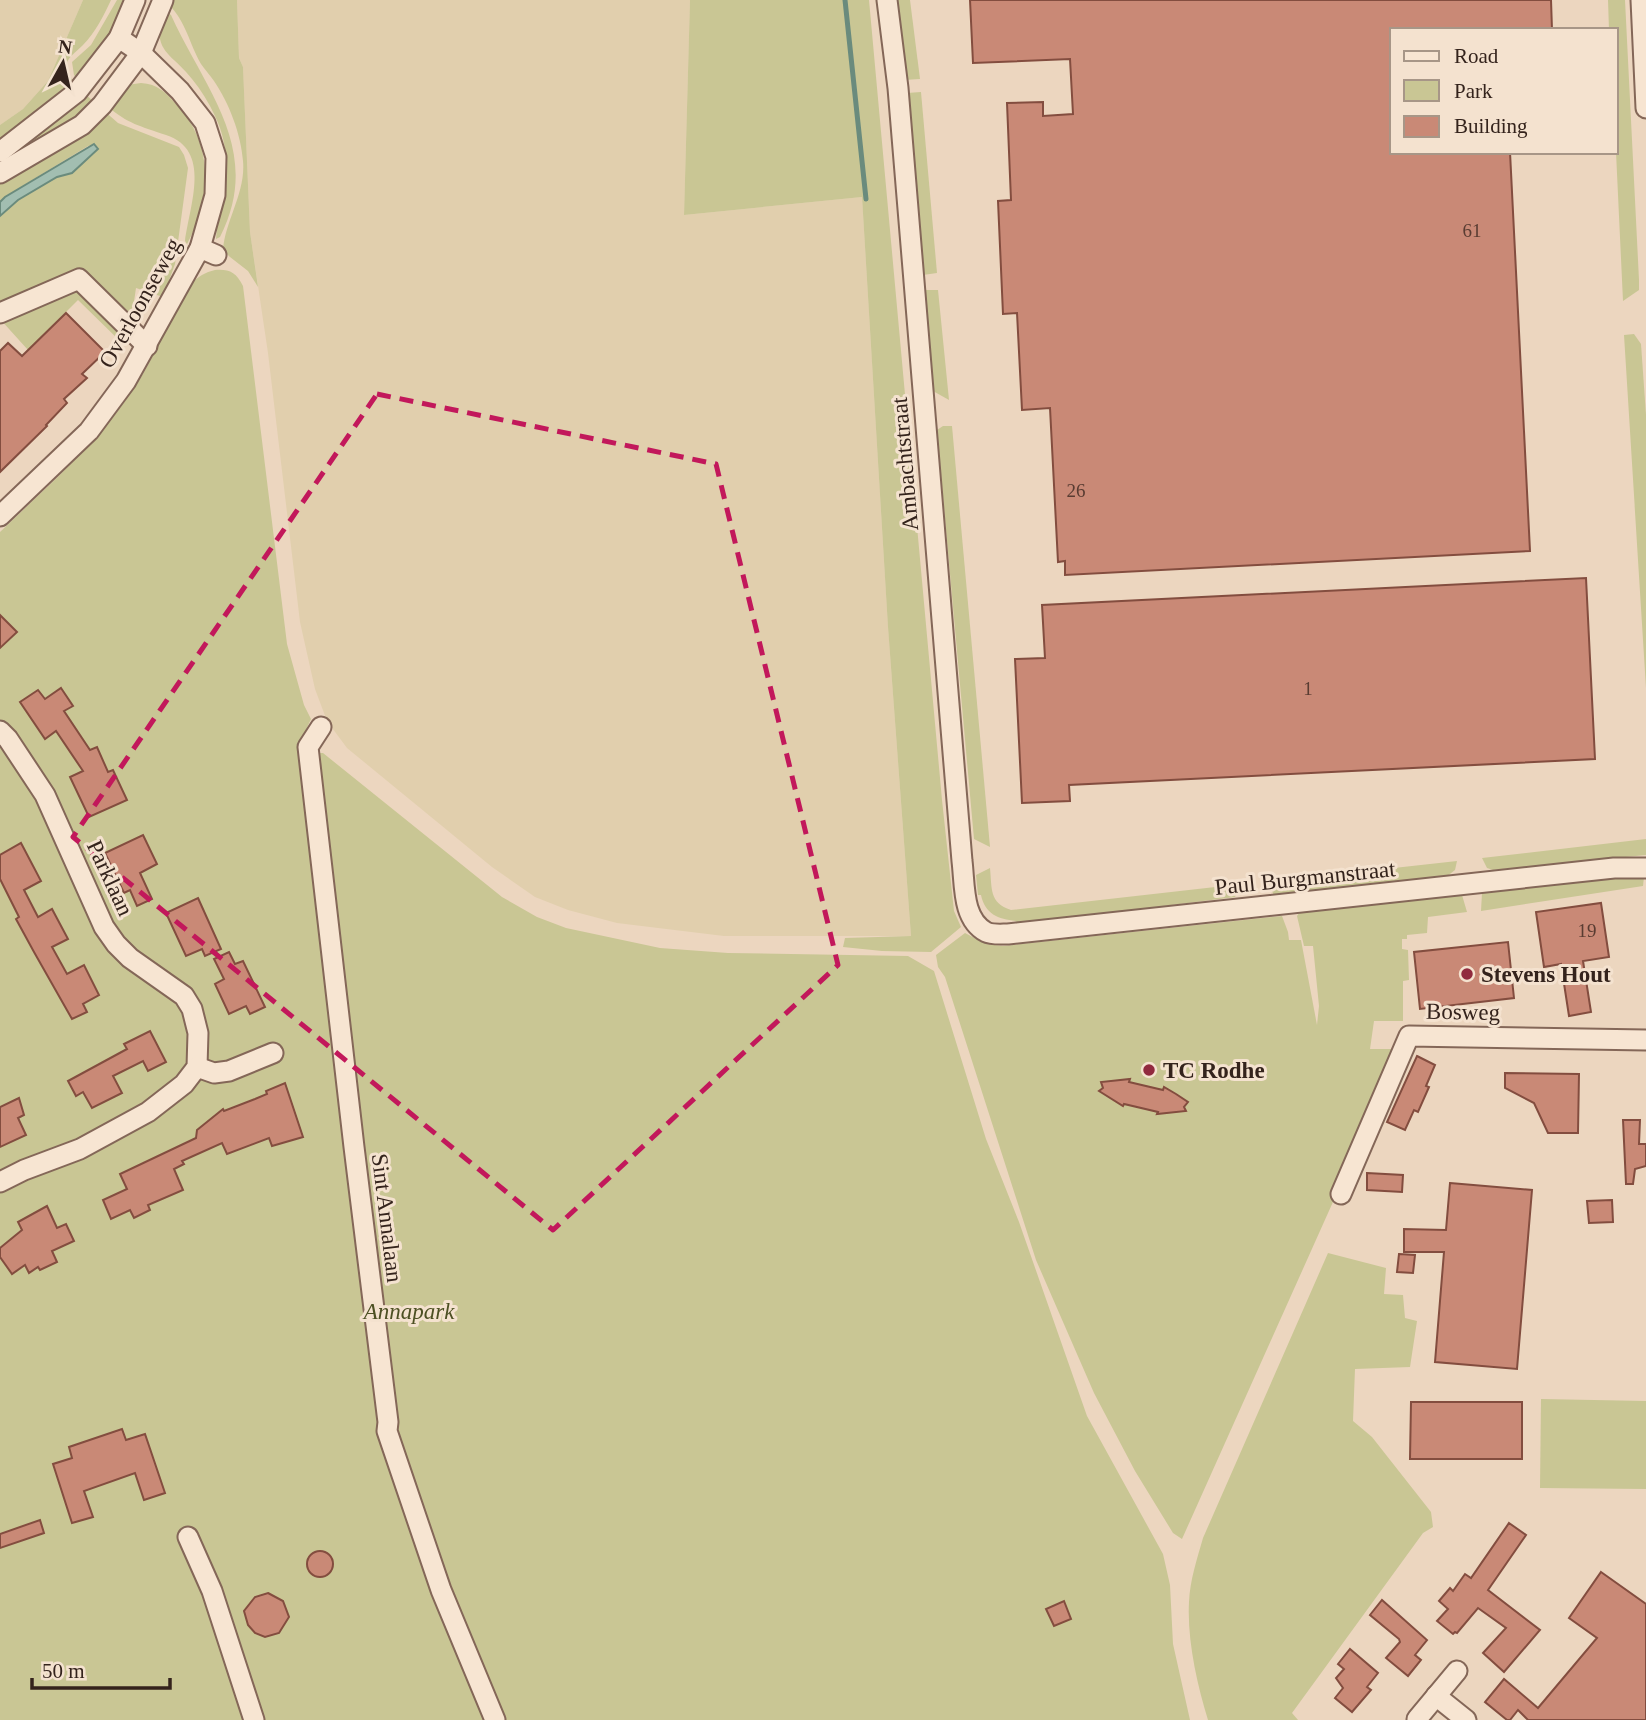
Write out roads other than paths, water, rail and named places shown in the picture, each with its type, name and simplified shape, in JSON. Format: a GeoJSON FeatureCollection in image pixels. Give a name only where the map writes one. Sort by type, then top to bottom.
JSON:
{"type":"FeatureCollection","features":[{"type":"Feature","properties":{"kind":"street"},"geometry":{"type":"LineString","coordinates":[[0,152],[77,92],[119,38],[135,0]]}},
{"type":"Feature","properties":{"kind":"street"},"geometry":{"type":"LineString","coordinates":[[0,173],[82,125],[102,105],[141,53],[163,0]]}},
{"type":"Feature","properties":{"kind":"street","name":"Ambachtstraat"},"geometry":{"type":"LineString","coordinates":[[887,0],[898,88],[962,862],[967,909],[973,922]]}},
{"type":"Feature","properties":{"kind":"street"},"geometry":{"type":"LineString","coordinates":[[1641,0],[1646,108]]}},
{"type":"Feature","properties":{"kind":"street","name":"Overloonseweg"},"geometry":{"type":"LineString","coordinates":[[0,516],[89,431],[126,381],[208,251],[215,195],[216,157],[205,123],[180,91],[141,53],[119,38]]}},
{"type":"Feature","properties":{"kind":"street"},"geometry":{"type":"LineString","coordinates":[[0,313],[79,279],[147,346]]}},
{"type":"Feature","properties":{"kind":"street","name":"Sint Annalaan"},"geometry":{"type":"LineString","coordinates":[[321,727],[308,747],[387,1431],[441,1590],[495,1720]]}},
{"type":"Feature","properties":{"kind":"street","name":"Parklaan"},"geometry":{"type":"LineString","coordinates":[[0,731],[45,795],[104,927],[116,944],[131,958],[184,996],[192,1009],[198,1033],[197,1067]]}},
{"type":"Feature","properties":{"kind":"street","name":"Paul Burgmanstraat"},"geometry":{"type":"LineString","coordinates":[[973,922],[988,933],[1008,934],[1614,868],[1646,868]]}},
{"type":"Feature","properties":{"kind":"street","name":"Bosweg"},"geometry":{"type":"LineString","coordinates":[[1341,1194],[1409,1036],[1646,1040]]}},
{"type":"Feature","properties":{"kind":"street"},"geometry":{"type":"LineString","coordinates":[[0,1182],[80,1149],[148,1112],[184,1084],[197,1067],[214,1073],[229,1071],[274,1053]]}},
{"type":"Feature","properties":{"kind":"street"},"geometry":{"type":"LineString","coordinates":[[188,1537],[212,1591],[254,1720]]}},
{"type":"Feature","properties":{"kind":"street"},"geometry":{"type":"LineString","coordinates":[[1417,1719],[1457,1671]]}},
{"type":"Feature","properties":{"kind":"street"},"geometry":{"type":"LineString","coordinates":[[1436,1696],[1466,1720]]}},
{"type":"Feature","properties":{"kind":"waterway"},"geometry":{"type":"LineString","coordinates":[[845,0],[866,199]]}},
{"type":"Feature","properties":{"kind":"place","name":"Stevens Hout"},"geometry":{"type":"Point","coordinates":[1467,974]}},
{"type":"Feature","properties":{"kind":"place","name":"TC Rodhe"},"geometry":{"type":"Point","coordinates":[1149,1070]}},
{"type":"Feature","properties":{"kind":"park label","name":"Annapark"},"geometry":{"type":"Point","coordinates":[409,1311]}}]}
